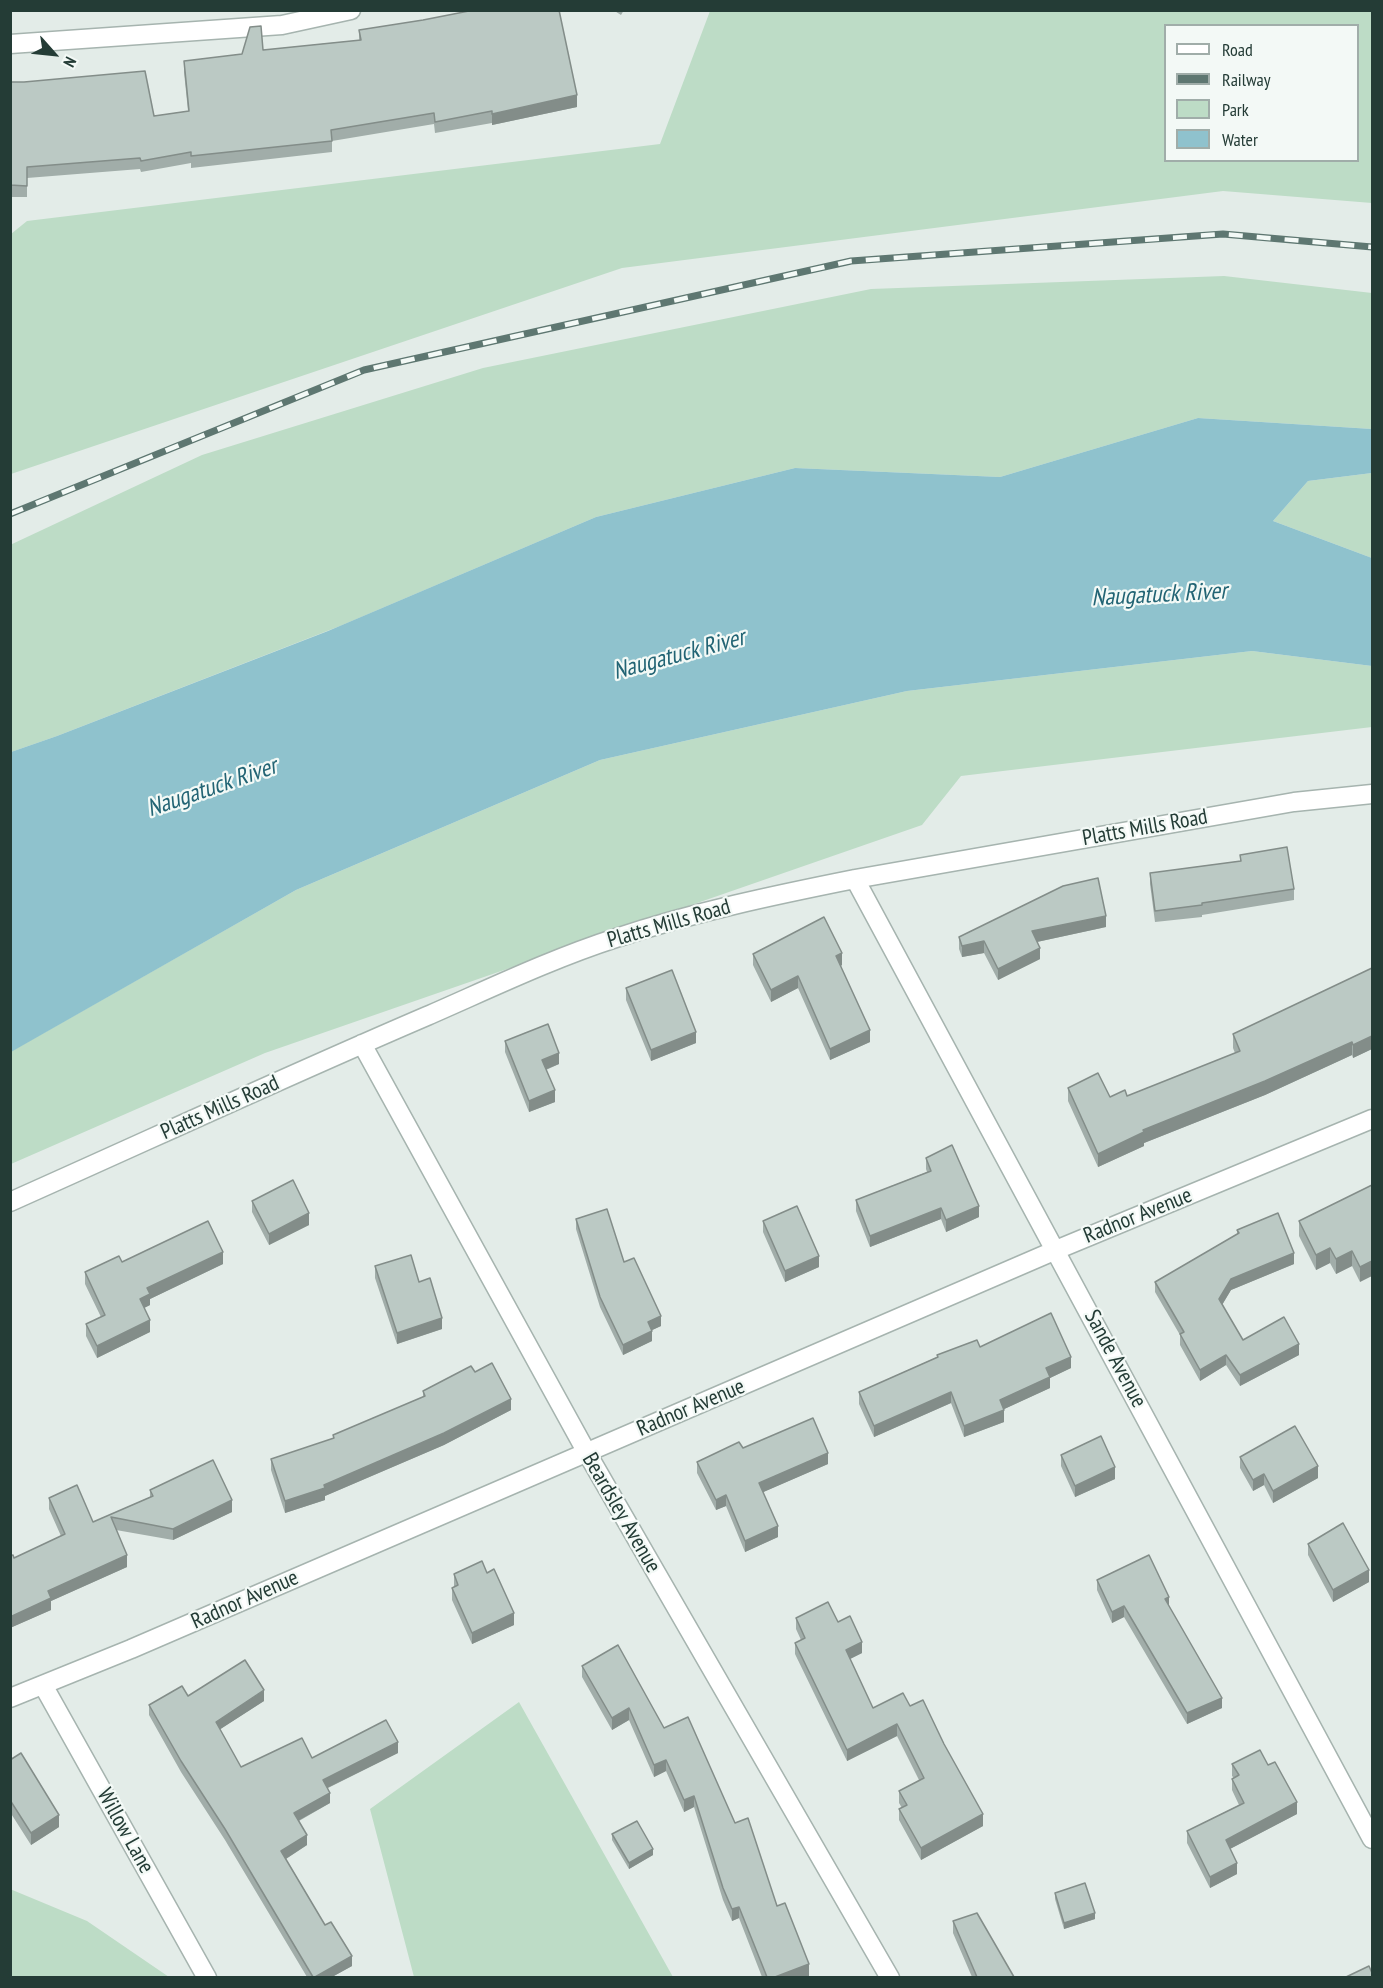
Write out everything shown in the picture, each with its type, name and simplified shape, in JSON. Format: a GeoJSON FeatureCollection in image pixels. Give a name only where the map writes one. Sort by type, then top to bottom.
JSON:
{"type":"FeatureCollection","features":[{"type":"Feature","properties":{"kind":"street"},"geometry":{"type":"LineString","coordinates":[[10,44],[282,25],[351,10]]}},
{"type":"Feature","properties":{"kind":"street","name":"Platts Mills Road"},"geometry":{"type":"LineString","coordinates":[[10,1202],[362,1044],[555,961],[615,938],[727,907],[855,879],[1293,802],[1372,794]]}},
{"type":"Feature","properties":{"kind":"street","name":"Sande Avenue"},"geometry":{"type":"LineString","coordinates":[[855,879],[1372,1839]]}},
{"type":"Feature","properties":{"kind":"street","name":"Beardsley Avenue"},"geometry":{"type":"LineString","coordinates":[[362,1044],[586,1453],[890,1977]]}},
{"type":"Feature","properties":{"kind":"street","name":"Radnor Avenue"},"geometry":{"type":"LineString","coordinates":[[10,1698],[132,1649],[1056,1250],[1372,1119]]}},
{"type":"Feature","properties":{"kind":"street","name":"Willow Lane"},"geometry":{"type":"LineString","coordinates":[[43,1685],[207,1977]]}},
{"type":"Feature","properties":{"kind":"green space"},"geometry":{"type":"Polygon","coordinates":[[[710,11],[1372,11],[1372,203],[1223,191],[622,268],[11,474],[11,234],[27,221],[660,144],[710,11]]]}},
{"type":"Feature","properties":{"kind":"green space"},"geometry":{"type":"Polygon","coordinates":[[[1224,276],[1372,293],[1372,429],[1198,418],[1000,477],[795,468],[596,517],[340,626],[11,752],[10,545],[202,455],[483,368],[871,289],[1224,276]]]}},
{"type":"Feature","properties":{"kind":"green space"},"geometry":{"type":"Polygon","coordinates":[[[1372,473],[1372,558],[1273,521],[1308,481],[1372,473]]]}},
{"type":"Feature","properties":{"kind":"green space"},"geometry":{"type":"Polygon","coordinates":[[[1252,651],[1372,666],[1372,727],[961,776],[922,825],[265,1053],[11,1164],[10,1052],[296,890],[600,760],[907,691],[1252,651]]]}},
{"type":"Feature","properties":{"kind":"green space"},"geometry":{"type":"Polygon","coordinates":[[[519,1702],[673,1977],[414,1977],[370,1809],[519,1702]]]}},
{"type":"Feature","properties":{"kind":"green space"},"geometry":{"type":"Polygon","coordinates":[[[10,1889],[87,1921],[169,1977],[11,1977],[10,1889]]]}},
{"type":"Feature","properties":{"kind":"water","name":"Naugatuck River"},"geometry":{"type":"Polygon","coordinates":[[[1198,418],[1372,429],[1372,473],[1308,481],[1273,521],[1372,558],[1372,666],[1252,651],[907,691],[600,760],[296,890],[11,1052],[11,752],[328,631],[596,517],[795,468],[1000,477],[1198,418]]]}},
{"type":"Feature","properties":{"kind":"building"},"geometry":{"type":"Polygon","coordinates":[[[474,10],[559,10],[577,95],[492,114],[492,111],[435,122],[434,113],[331,130],[332,141],[191,156],[191,152],[141,161],[140,158],[27,167],[27,186],[10,185],[10,82],[145,71],[154,116],[189,111],[184,61],[242,54],[250,27],[261,26],[263,50],[361,40],[359,30],[474,10]]]}},
{"type":"Feature","properties":{"kind":"building"},"geometry":{"type":"Polygon","coordinates":[[[1287,847],[1294,889],[1155,911],[1150,873],[1241,861],[1240,855],[1287,847]]]}},
{"type":"Feature","properties":{"kind":"building"},"geometry":{"type":"Polygon","coordinates":[[[1098,878],[1106,916],[1032,931],[1040,948],[998,969],[984,941],[962,946],[959,937],[1063,886],[1098,878]]]}},
{"type":"Feature","properties":{"kind":"building"},"geometry":{"type":"Polygon","coordinates":[[[824,917],[842,953],[836,956],[870,1030],[830,1049],[798,976],[771,990],[753,954],[824,917]]]}},
{"type":"Feature","properties":{"kind":"building"},"geometry":{"type":"Polygon","coordinates":[[[1372,968],[1372,1036],[1353,1045],[1352,1042],[1265,1081],[1143,1130],[1144,1132],[1098,1154],[1068,1088],[1098,1073],[1110,1097],[1125,1090],[1127,1096],[1240,1051],[1233,1034],[1372,968]]]}},
{"type":"Feature","properties":{"kind":"building"},"geometry":{"type":"Polygon","coordinates":[[[672,970],[696,1032],[651,1050],[626,988],[672,970]]]}},
{"type":"Feature","properties":{"kind":"building"},"geometry":{"type":"Polygon","coordinates":[[[548,1024],[559,1053],[542,1060],[555,1090],[529,1101],[505,1041],[548,1024]]]}},
{"type":"Feature","properties":{"kind":"building"},"geometry":{"type":"Polygon","coordinates":[[[952,1145],[979,1206],[946,1220],[941,1208],[870,1236],[856,1200],[931,1171],[926,1158],[952,1145]]]}},
{"type":"Feature","properties":{"kind":"building"},"geometry":{"type":"Polygon","coordinates":[[[293,1180],[309,1213],[269,1234],[252,1201],[293,1180]]]}},
{"type":"Feature","properties":{"kind":"building"},"geometry":{"type":"Polygon","coordinates":[[[1372,1185],[1372,1261],[1360,1267],[1352,1251],[1336,1259],[1330,1248],[1316,1255],[1299,1221],[1372,1185]]]}},
{"type":"Feature","properties":{"kind":"building"},"geometry":{"type":"Polygon","coordinates":[[[797,1206],[819,1256],[785,1271],[763,1221],[797,1206]]]}},
{"type":"Feature","properties":{"kind":"building"},"geometry":{"type":"Polygon","coordinates":[[[607,1209],[624,1262],[634,1258],[661,1316],[648,1322],[652,1331],[623,1345],[600,1297],[576,1219],[607,1209]]]}},
{"type":"Feature","properties":{"kind":"building"},"geometry":{"type":"Polygon","coordinates":[[[1278,1213],[1294,1253],[1231,1279],[1219,1299],[1243,1340],[1284,1317],[1299,1344],[1240,1375],[1226,1355],[1200,1370],[1180,1334],[1184,1332],[1155,1282],[1239,1233],[1237,1230],[1278,1213]]]}},
{"type":"Feature","properties":{"kind":"building"},"geometry":{"type":"Polygon","coordinates":[[[208,1221],[223,1252],[147,1288],[150,1294],[140,1299],[150,1320],[97,1346],[86,1324],[105,1315],[85,1272],[119,1256],[122,1262],[208,1221]]]}},
{"type":"Feature","properties":{"kind":"building"},"geometry":{"type":"Polygon","coordinates":[[[411,1255],[419,1282],[430,1278],[442,1318],[397,1333],[375,1266],[411,1255]]]}},
{"type":"Feature","properties":{"kind":"building"},"geometry":{"type":"Polygon","coordinates":[[[1051,1313],[1071,1357],[1046,1368],[1050,1377],[1000,1400],[1004,1410],[964,1426],[951,1392],[874,1426],[859,1392],[938,1357],[937,1355],[977,1340],[980,1347],[1051,1313]]]}},
{"type":"Feature","properties":{"kind":"building"},"geometry":{"type":"Polygon","coordinates":[[[492,1363],[511,1399],[444,1433],[324,1485],[325,1488],[285,1501],[271,1459],[334,1438],[333,1435],[425,1396],[423,1391],[471,1366],[475,1372],[492,1363]]]}},
{"type":"Feature","properties":{"kind":"building"},"geometry":{"type":"Polygon","coordinates":[[[813,1418],[828,1453],[759,1483],[778,1526],[745,1541],[726,1495],[716,1500],[697,1462],[739,1442],[743,1448],[813,1418]]]}},
{"type":"Feature","properties":{"kind":"building"},"geometry":{"type":"Polygon","coordinates":[[[1295,1426],[1318,1466],[1273,1491],[1264,1474],[1253,1480],[1240,1457],[1295,1426]]]}},
{"type":"Feature","properties":{"kind":"building"},"geometry":{"type":"Polygon","coordinates":[[[1101,1436],[1115,1467],[1075,1486],[1061,1455],[1101,1436]]]}},
{"type":"Feature","properties":{"kind":"building"},"geometry":{"type":"Polygon","coordinates":[[[213,1460],[232,1500],[173,1529],[111,1517],[127,1555],[48,1591],[51,1598],[10,1617],[10,1556],[13,1555],[14,1558],[65,1534],[49,1498],[77,1485],[93,1522],[153,1496],[150,1490],[213,1460]]]}},
{"type":"Feature","properties":{"kind":"building"},"geometry":{"type":"Polygon","coordinates":[[[1343,1523],[1369,1570],[1333,1590],[1308,1544],[1343,1523]]]}},
{"type":"Feature","properties":{"kind":"building"},"geometry":{"type":"Polygon","coordinates":[[[1149,1555],[1169,1597],[1165,1599],[1222,1698],[1187,1713],[1124,1606],[1112,1612],[1097,1580],[1149,1555]]]}},
{"type":"Feature","properties":{"kind":"building"},"geometry":{"type":"Polygon","coordinates":[[[482,1561],[487,1573],[494,1569],[514,1613],[472,1633],[452,1588],[458,1585],[454,1574],[482,1561]]]}},
{"type":"Feature","properties":{"kind":"building"},"geometry":{"type":"Polygon","coordinates":[[[828,1602],[838,1622],[850,1616],[862,1642],[846,1650],[873,1708],[903,1693],[910,1706],[923,1700],[944,1744],[983,1814],[921,1848],[899,1809],[907,1805],[899,1791],[924,1778],[897,1724],[847,1750],[795,1643],[805,1638],[796,1618],[828,1602]]]}},
{"type":"Feature","properties":{"kind":"building"},"geometry":{"type":"Polygon","coordinates":[[[618,1645],[664,1728],[688,1717],[735,1823],[748,1818],[777,1906],[785,1903],[809,1964],[775,1977],[767,1977],[739,1907],[732,1909],[723,1888],[694,1796],[684,1800],[666,1760],[654,1765],[629,1708],[612,1718],[582,1666],[618,1645]]]}},
{"type":"Feature","properties":{"kind":"building"},"geometry":{"type":"Polygon","coordinates":[[[245,1660],[264,1690],[216,1722],[241,1767],[302,1738],[312,1758],[386,1720],[398,1742],[323,1780],[330,1793],[294,1813],[307,1835],[281,1851],[325,1925],[331,1922],[352,1956],[315,1977],[181,1761],[149,1705],[182,1686],[188,1696],[245,1660]]]}},
{"type":"Feature","properties":{"kind":"building"},"geometry":{"type":"Polygon","coordinates":[[[1260,1750],[1268,1765],[1275,1762],[1297,1802],[1226,1840],[1237,1863],[1210,1877],[1187,1831],[1244,1803],[1232,1779],[1239,1775],[1232,1764],[1260,1750]]]}},
{"type":"Feature","properties":{"kind":"building"},"geometry":{"type":"Polygon","coordinates":[[[21,1753],[59,1815],[31,1833],[10,1800],[10,1760],[21,1753]]]}},
{"type":"Feature","properties":{"kind":"building"},"geometry":{"type":"Polygon","coordinates":[[[637,1821],[653,1849],[629,1863],[612,1834],[637,1821]]]}},
{"type":"Feature","properties":{"kind":"building"},"geometry":{"type":"Polygon","coordinates":[[[1085,1883],[1095,1913],[1064,1923],[1055,1893],[1085,1883]]]}},
{"type":"Feature","properties":{"kind":"building"},"geometry":{"type":"Polygon","coordinates":[[[977,1913],[1014,1977],[977,1977],[953,1921],[977,1913]]]}},
{"type":"Feature","properties":{"kind":"building"},"geometry":{"type":"Polygon","coordinates":[[[1369,1966],[1372,1977],[1346,1977],[1369,1966]]]}},
{"type":"Feature","properties":{"kind":"railway"},"geometry":{"type":"LineString","coordinates":[[10,514],[364,370],[851,261],[1223,234],[1372,247]]}}]}
